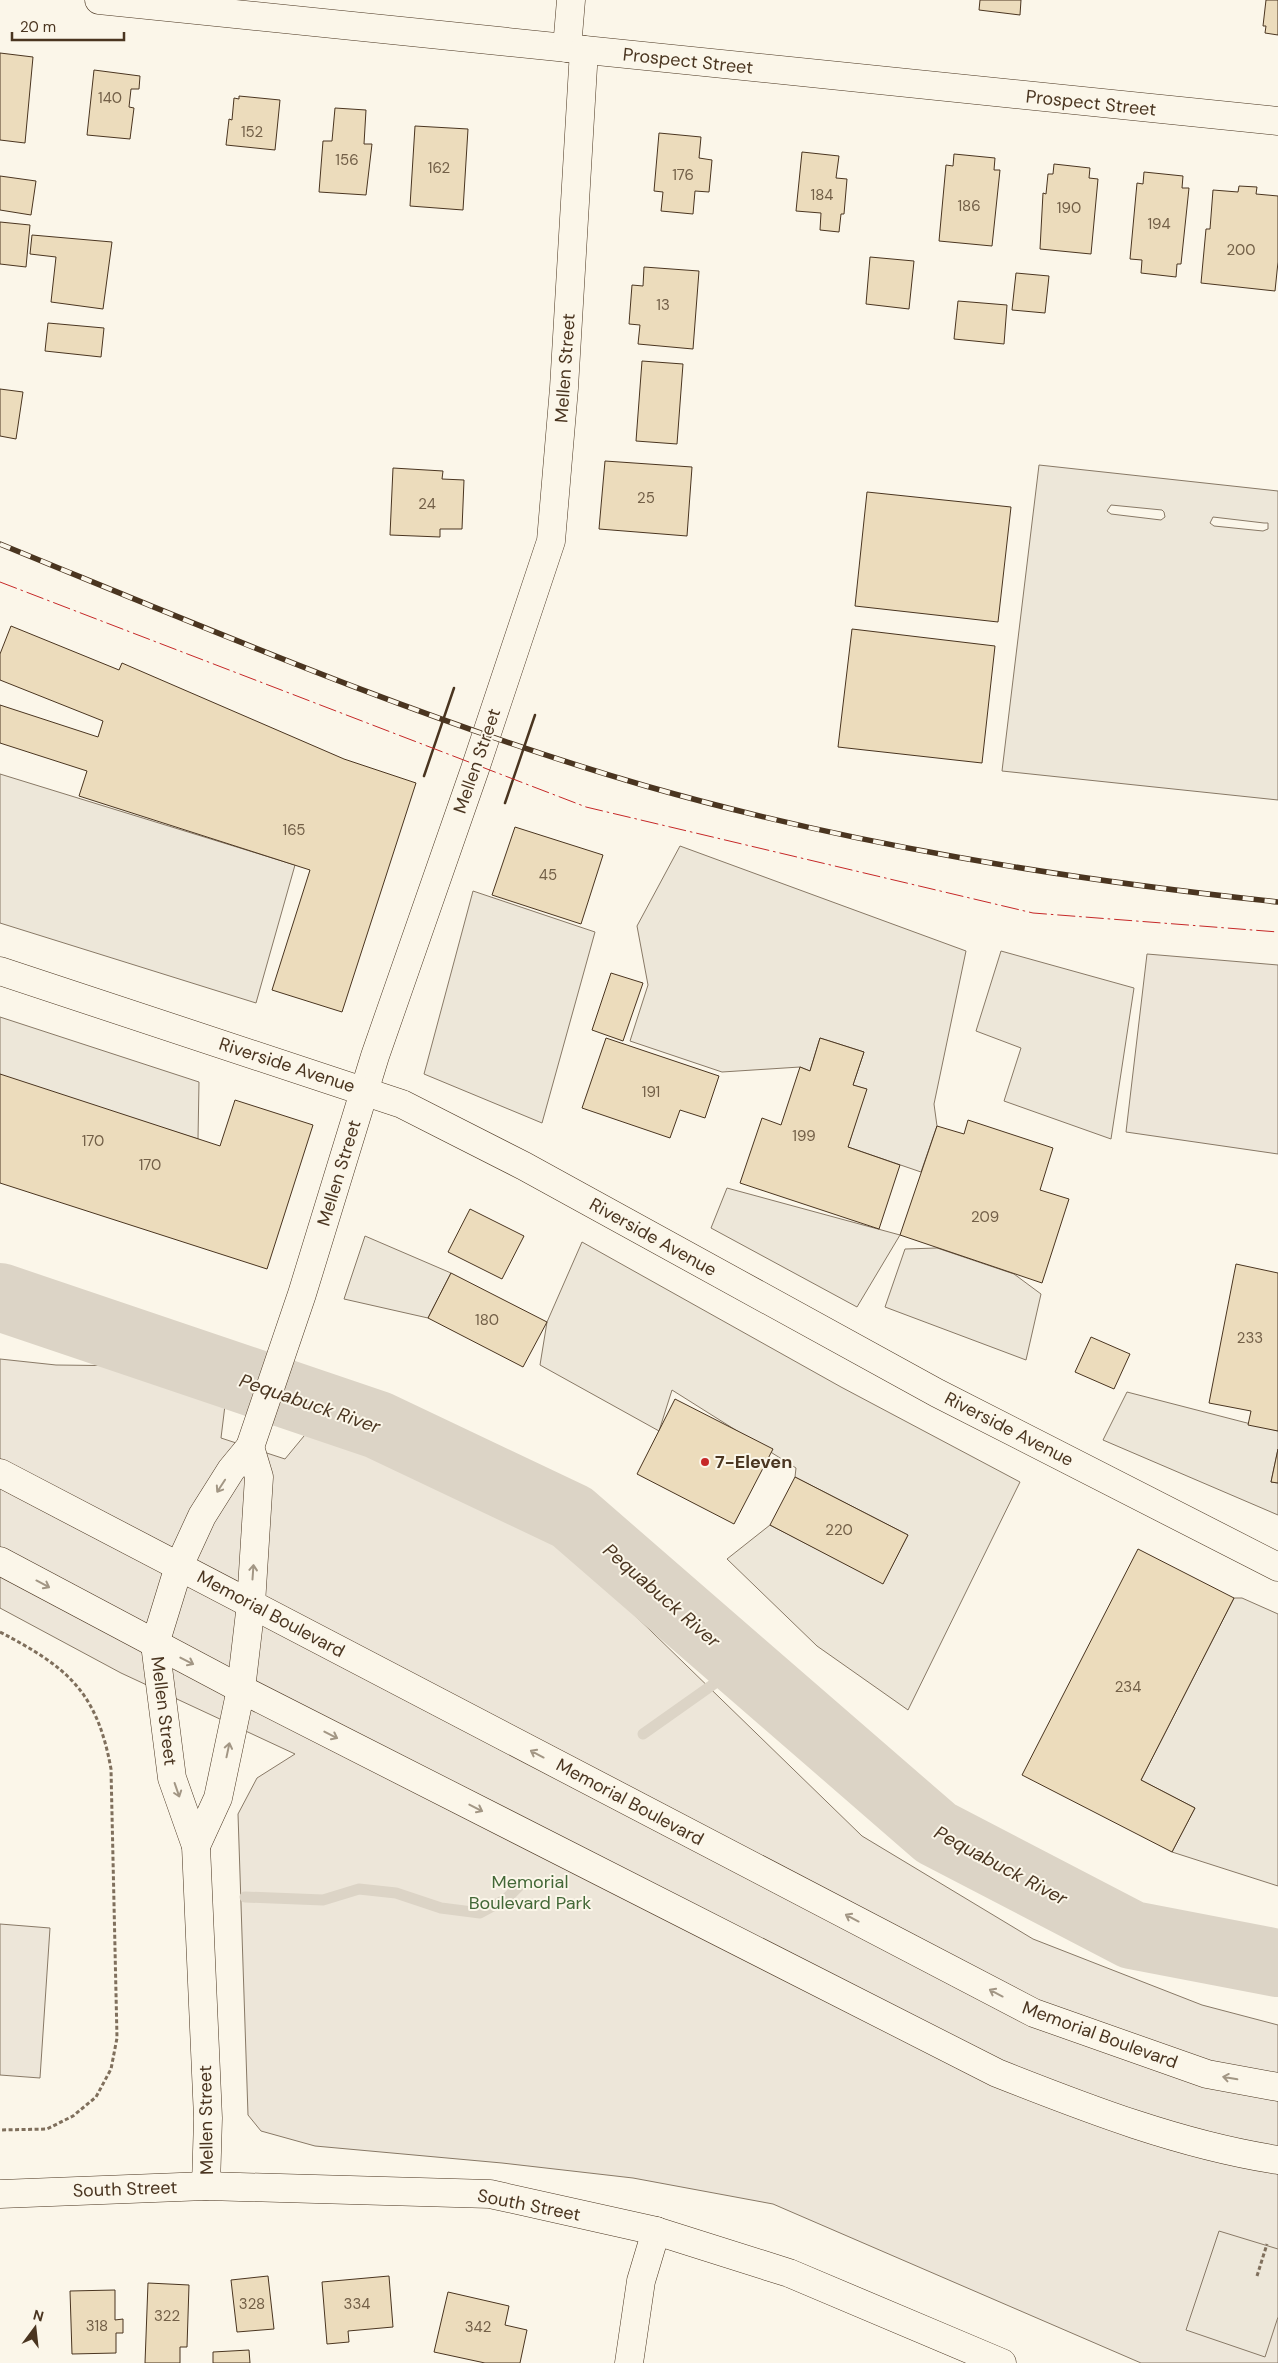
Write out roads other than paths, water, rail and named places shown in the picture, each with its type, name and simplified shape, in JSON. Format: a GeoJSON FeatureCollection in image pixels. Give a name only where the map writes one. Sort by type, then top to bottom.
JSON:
{"type":"FeatureCollection","features":[{"type":"Feature","properties":{"kind":"main road","name":"Prospect Street"},"geometry":{"type":"LineString","coordinates":[[99,0],[1278,121]]}},
{"type":"Feature","properties":{"kind":"main road","name":"Mellen Street"},"geometry":{"type":"LineString","coordinates":[[206,2186],[208,2118],[196,1846],[172,1778],[155,1644],[180,1566],[202,1516],[231,1470],[250,1448],[302,1294],[364,1091],[551,542],[564,388],[576,49],[571,0]]}},
{"type":"Feature","properties":{"kind":"main road","name":"Riverside Avenue"},"geometry":{"type":"LineString","coordinates":[[0,971],[402,1104],[477,1141],[937,1393],[1278,1566]]}},
{"type":"Feature","properties":{"kind":"main road","name":"Mellen Street"},"geometry":{"type":"LineString","coordinates":[[196,1846],[218,1798],[241,1689],[251,1604],[259,1477],[250,1448]]}},
{"type":"Feature","properties":{"kind":"main road","name":"Memorial Boulevard"},"geometry":{"type":"LineString","coordinates":[[0,1473],[1034,2013],[1207,2074],[1278,2087]]}},
{"type":"Feature","properties":{"kind":"main road"},"geometry":{"type":"LineString","coordinates":[[0,1562],[241,1689],[997,2073],[1090,2110],[1233,2153],[1278,2160]]}},
{"type":"Feature","properties":{"kind":"main road","name":"South Street"},"geometry":{"type":"LineString","coordinates":[[0,2194],[206,2186],[490,2194],[656,2231],[789,2273],[1002,2363]]}},
{"type":"Feature","properties":{"kind":"main road"},"geometry":{"type":"LineString","coordinates":[[628,2363],[641,2281],[656,2231]]}},
{"type":"Feature","properties":{"kind":"waterway","name":"Pequabuck River"},"geometry":{"type":"LineString","coordinates":[[0,1297],[378,1425],[572,1517],[936,1833],[1132,1935],[1278,1963]]}},
{"type":"Feature","properties":{"kind":"waterway"},"geometry":{"type":"LineString","coordinates":[[643,1734],[742,1664]]}},
{"type":"Feature","properties":{"kind":"waterway"},"geometry":{"type":"LineString","coordinates":[[245,1897],[323,1900],[359,1889],[396,1893],[441,1908],[480,1913],[506,1899],[521,1884]]}},
{"type":"Feature","properties":{"kind":"railway"},"geometry":{"type":"LineString","coordinates":[[0,544],[320,674],[482,733],[646,786],[802,826],[959,858],[1118,882],[1278,902]]}},
{"type":"Feature","properties":{"kind":"place","name":"7-Eleven"},"geometry":{"type":"Point","coordinates":[705,1462]}},
{"type":"Feature","properties":{"kind":"park label","name":"Memorial Boulevard Park"},"geometry":{"type":"Point","coordinates":[530,1892]}}]}
